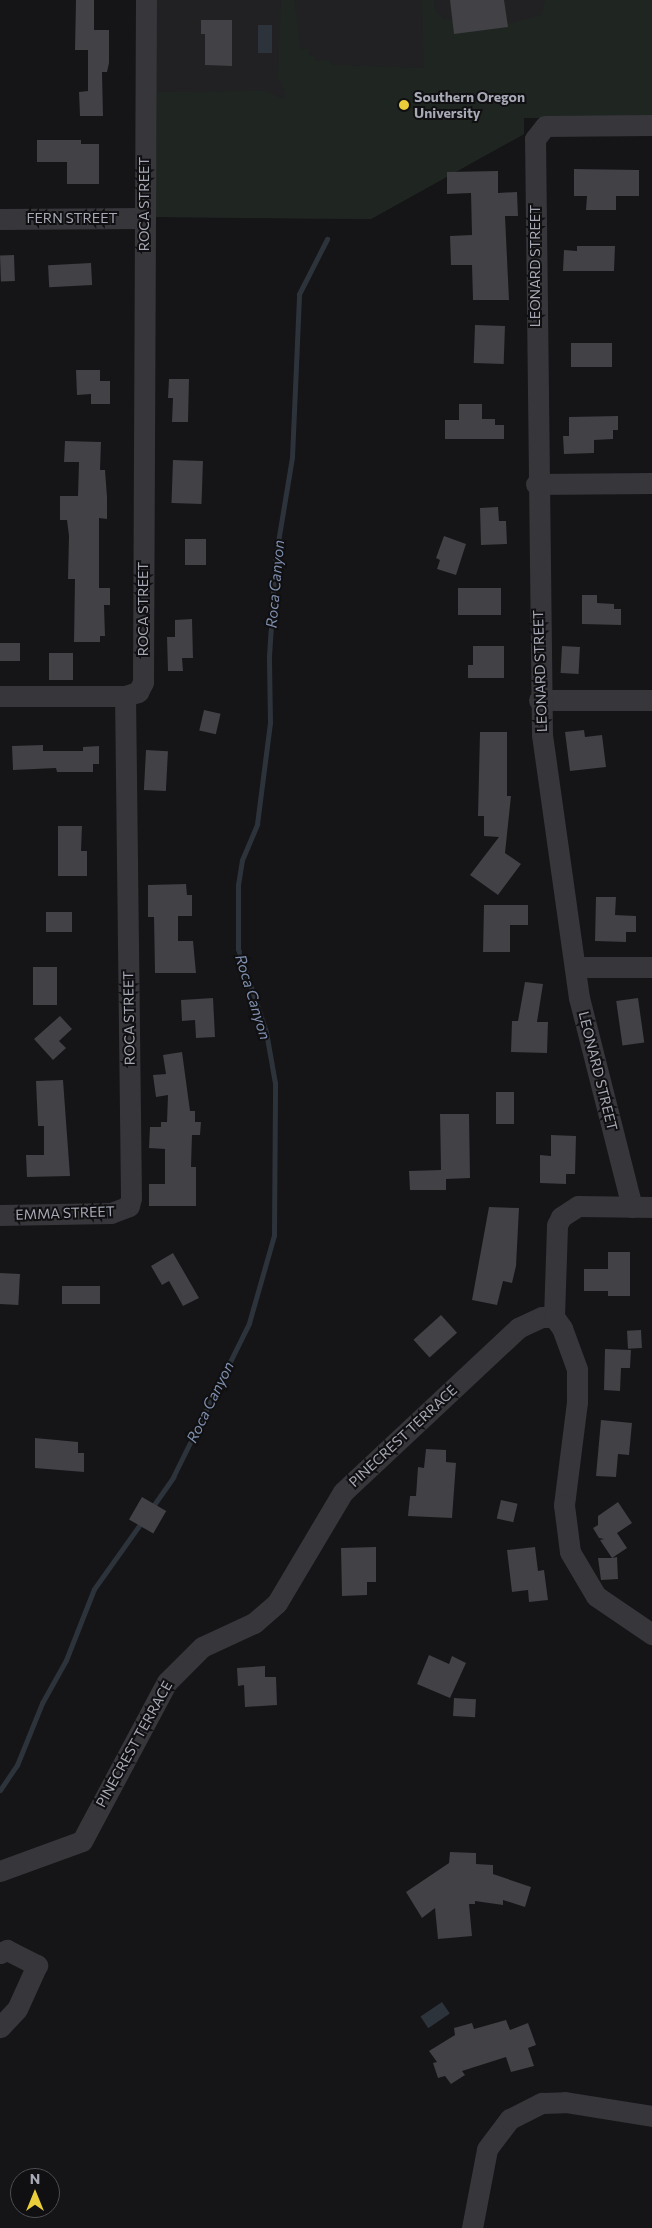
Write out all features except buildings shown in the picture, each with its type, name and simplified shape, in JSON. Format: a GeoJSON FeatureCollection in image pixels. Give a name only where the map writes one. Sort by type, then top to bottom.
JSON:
{"type":"FeatureCollection","features":[{"type":"Feature","properties":{"kind":"street","name":"ROCA STREET"},"geometry":{"type":"LineString","coordinates":[[129,1206],[132,1162],[125,696],[138,692],[143,682],[143,218],[146,0]]}},
{"type":"Feature","properties":{"kind":"street","name":"LEONARD STREET"},"geometry":{"type":"LineString","coordinates":[[642,1207],[579,998],[539,700],[535,139],[541,128],[555,125],[652,125]]}},
{"type":"Feature","properties":{"kind":"street","name":"FERN STREET"},"geometry":{"type":"LineString","coordinates":[[0,219],[143,218]]}},
{"type":"Feature","properties":{"kind":"street"},"geometry":{"type":"LineString","coordinates":[[536,484],[652,483]]}},
{"type":"Feature","properties":{"kind":"street"},"geometry":{"type":"LineString","coordinates":[[0,696],[125,696]]}},
{"type":"Feature","properties":{"kind":"street"},"geometry":{"type":"LineString","coordinates":[[539,700],[652,700]]}},
{"type":"Feature","properties":{"kind":"street"},"geometry":{"type":"LineString","coordinates":[[575,967],[652,967]]}},
{"type":"Feature","properties":{"kind":"street","name":"EMMA STREET"},"geometry":{"type":"LineString","coordinates":[[0,1215],[111,1213],[129,1206]]}},
{"type":"Feature","properties":{"kind":"street"},"geometry":{"type":"LineString","coordinates":[[642,1207],[578,1206],[561,1217],[557,1225],[554,1317],[572,1351],[577,1369],[577,1402],[564,1506],[570,1552],[596,1596],[652,1634]]}},
{"type":"Feature","properties":{"kind":"street","name":"PINECREST TERRACE"},"geometry":{"type":"LineString","coordinates":[[0,1871],[82,1841],[156,1699],[185,1662],[202,1647],[254,1623],[277,1603],[343,1492],[518,1328],[542,1317],[554,1317]]}},
{"type":"Feature","properties":{"kind":"street"},"geometry":{"type":"LineString","coordinates":[[0,1953],[7,1950],[37,1965],[17,2009],[0,2028]]}},
{"type":"Feature","properties":{"kind":"street"},"geometry":{"type":"LineString","coordinates":[[472,2228],[487,2149],[510,2120],[542,2103],[565,2102],[652,2116]]}},
{"type":"Feature","properties":{"kind":"shaded area","name":"Southern Oregon University"},"geometry":{"type":"Polygon","coordinates":[[[154,0],[652,0],[545,118],[524,118],[524,134],[371,219],[155,217],[154,0]]]}},
{"type":"Feature","properties":{"kind":"shaded area","name":"Southern Oregon University"},"geometry":{"type":"Polygon","coordinates":[[[281,0],[294,0],[301,50],[309,49],[309,56],[315,56],[316,61],[330,60],[332,65],[424,68],[422,0],[434,0],[435,10],[443,19],[507,24],[542,15],[545,0],[652,0],[652,118],[524,118],[524,134],[371,219],[155,217],[157,92],[265,91],[284,99],[285,91],[278,78],[281,0]]]}},
{"type":"Feature","properties":{"kind":"shaded area"},"geometry":{"type":"Polygon","coordinates":[[[258,25],[272,25],[272,53],[258,53],[258,25]]]}},
{"type":"Feature","properties":{"kind":"shaded area"},"geometry":{"type":"Polygon","coordinates":[[[442,2002],[450,2014],[428,2028],[420,2017],[442,2002]]]}},
{"type":"Feature","properties":{"kind":"waterway","name":"Roca Canyon"},"geometry":{"type":"LineString","coordinates":[[151,1509],[173,1477],[249,1323],[274,1235],[275,1083],[266,1032],[238,949],[238,885],[242,860],[257,824],[270,723],[269,656],[275,560],[292,457],[299,294],[327,239]]}},
{"type":"Feature","properties":{"kind":"waterway","name":"Roca Canyon"},"geometry":{"type":"LineString","coordinates":[[0,1790],[17,1765],[42,1703],[66,1660],[94,1589],[143,1520]]}},
{"type":"Feature","properties":{"kind":"place","name":"Southern Oregon University"},"geometry":{"type":"Point","coordinates":[404,105]}}]}
